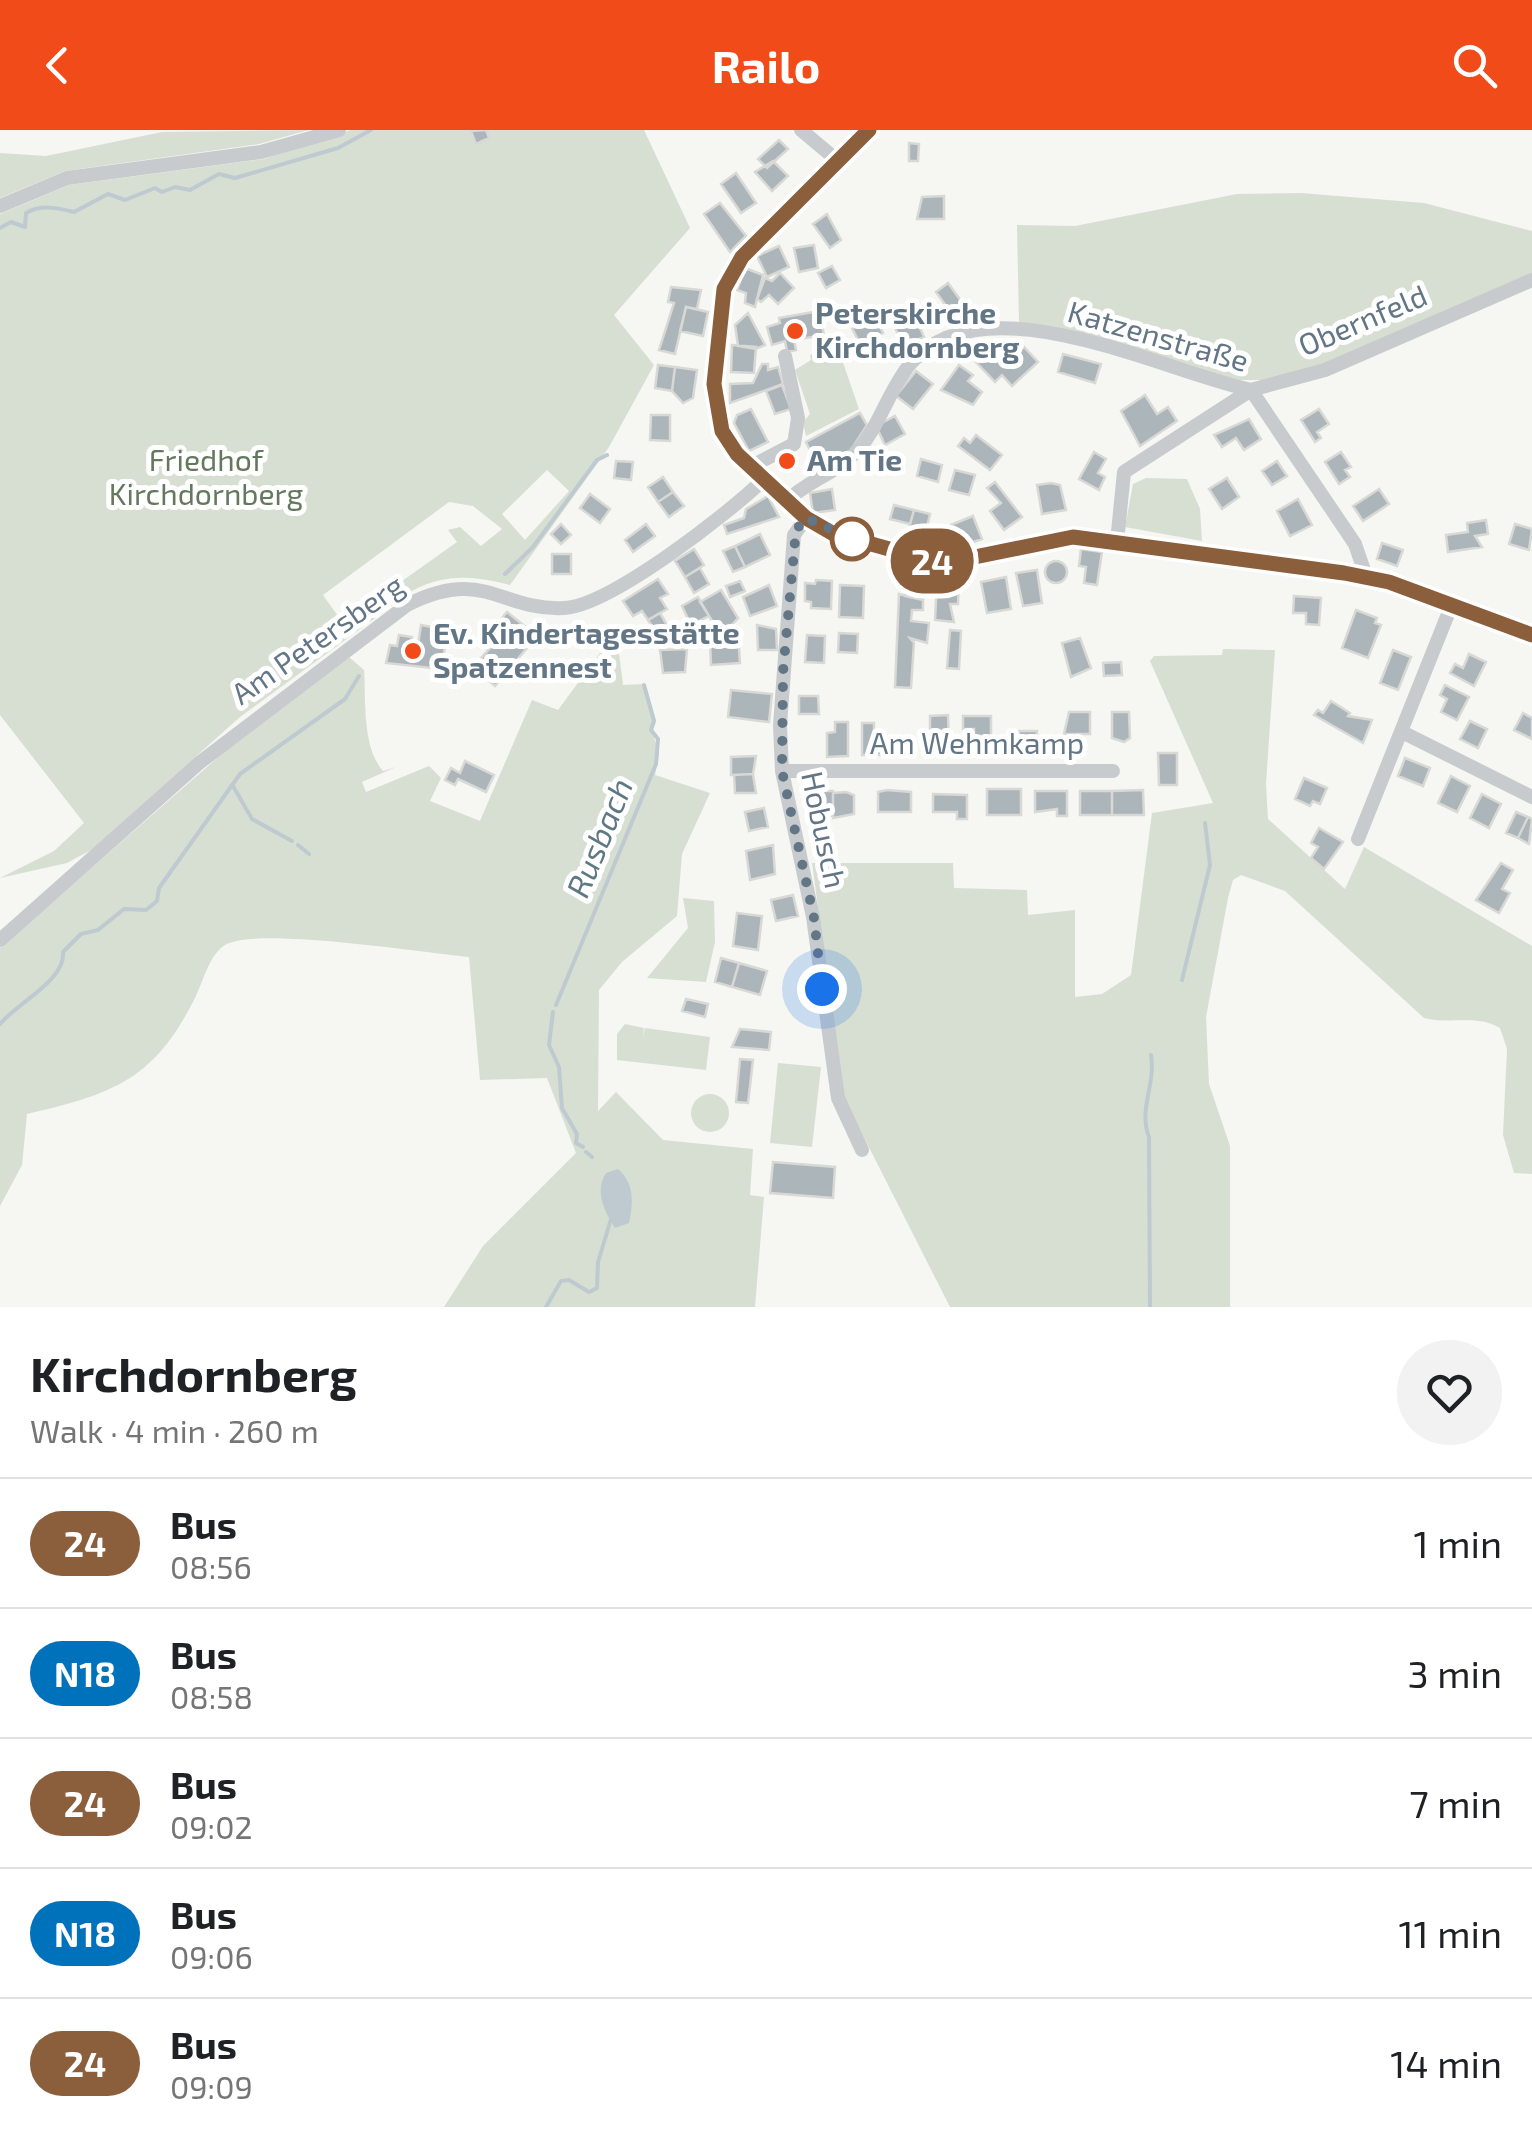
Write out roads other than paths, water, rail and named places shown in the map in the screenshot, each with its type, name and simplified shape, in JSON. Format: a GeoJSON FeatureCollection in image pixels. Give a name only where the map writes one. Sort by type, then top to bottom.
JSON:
{"type":"FeatureCollection","features":[{"type":"Feature","properties":{"kind":"street"},"geometry":{"type":"LineString","coordinates":[[0,206],[67,178],[261,152],[339,130]]}},
{"type":"Feature","properties":{"kind":"street"},"geometry":{"type":"LineString","coordinates":[[801,130],[838,161]]}},
{"type":"Feature","properties":{"kind":"street"},"geometry":{"type":"LineString","coordinates":[[869,130],[742,257],[724,289],[716,405],[729,444],[806,518],[832,533],[932,561],[955,561],[1060,538],[1117,542],[1366,576],[1532,635]]}},
{"type":"Feature","properties":{"kind":"street","name":"Obernfeld"},"geometry":{"type":"LineString","coordinates":[[1117,542],[1124,472],[1251,390],[1325,370],[1532,280]]}},
{"type":"Feature","properties":{"kind":"street","name":"Katzenstraße"},"geometry":{"type":"LineString","coordinates":[[787,501],[800,488],[854,454],[912,362],[945,340],[970,330],[1002,328],[1075,338],[1205,380],[1251,390],[1354,544],[1364,561],[1366,576]]}},
{"type":"Feature","properties":{"kind":"street"},"geometry":{"type":"LineString","coordinates":[[756,473],[794,444],[798,418],[785,356]]}},
{"type":"Feature","properties":{"kind":"street","name":"Am Petersberg"},"geometry":{"type":"LineString","coordinates":[[0,940],[199,763],[408,605],[438,593],[471,588],[491,590],[532,605],[563,608],[590,604],[717,518],[756,473]]}},
{"type":"Feature","properties":{"kind":"street","name":"Hobusch"},"geometry":{"type":"LineString","coordinates":[[806,518],[794,535],[780,725],[782,771],[814,918],[838,1098],[862,1150]]}},
{"type":"Feature","properties":{"kind":"street"},"geometry":{"type":"LineString","coordinates":[[1358,839],[1452,604]]}},
{"type":"Feature","properties":{"kind":"street"},"geometry":{"type":"LineString","coordinates":[[1402,732],[1532,797]]}},
{"type":"Feature","properties":{"kind":"street","name":"Am Wehmkamp"},"geometry":{"type":"LineString","coordinates":[[782,771],[1113,772]]}},
{"type":"Feature","properties":{"kind":"waterway"},"geometry":{"type":"LineString","coordinates":[[0,228],[11,222],[25,227],[26,213],[38,208],[74,212],[108,194],[125,200],[155,188],[162,192],[175,187],[190,190],[219,174],[235,178],[338,148],[371,130]]}},
{"type":"Feature","properties":{"kind":"waterway"},"geometry":{"type":"LineString","coordinates":[[505,574],[533,547],[597,460],[607,455]]}},
{"type":"Feature","properties":{"kind":"waterway"},"geometry":{"type":"LineString","coordinates":[[0,1024],[49,982],[62,962],[63,952],[81,934],[98,930],[124,909],[146,910],[157,901],[159,888],[240,774],[345,699],[359,676]]}},
{"type":"Feature","properties":{"kind":"waterway","name":"Rusbach"},"geometry":{"type":"LineString","coordinates":[[556,1005],[656,764],[658,739],[651,730],[654,721],[644,685]]}},
{"type":"Feature","properties":{"kind":"waterway"},"geometry":{"type":"LineString","coordinates":[[233,786],[252,819],[292,841]]}},
{"type":"Feature","properties":{"kind":"waterway"},"geometry":{"type":"LineString","coordinates":[[1182,980],[1210,865],[1205,823]]}},
{"type":"Feature","properties":{"kind":"waterway"},"geometry":{"type":"LineString","coordinates":[[298,845],[309,854]]}},
{"type":"Feature","properties":{"kind":"waterway","name":"Rusbach"},"geometry":{"type":"LineString","coordinates":[[553,1012],[549,1045],[559,1067],[562,1108],[577,1134],[576,1143],[583,1147]]}},
{"type":"Feature","properties":{"kind":"waterway"},"geometry":{"type":"LineString","coordinates":[[1150,1307],[1149,1137],[1145,1117],[1151,1055]]}},
{"type":"Feature","properties":{"kind":"waterway","name":"Rusbach"},"geometry":{"type":"LineString","coordinates":[[586,1152],[592,1157]]}},
{"type":"Feature","properties":{"kind":"waterway","name":"Rusbach"},"geometry":{"type":"LineString","coordinates":[[546,1307],[561,1281],[569,1280],[589,1292],[597,1288],[598,1262],[611,1219]]}},
{"type":"Feature","properties":{"kind":"place","name":"Peterskirche Kirchdornberg"},"geometry":{"type":"Point","coordinates":[795,331]}},
{"type":"Feature","properties":{"kind":"place","name":"Am Tie"},"geometry":{"type":"Point","coordinates":[787,461]}},
{"type":"Feature","properties":{"kind":"place","name":"Ev. Kindertagesstätte Spatzennest"},"geometry":{"type":"Point","coordinates":[413,651]}},
{"type":"Feature","properties":{"kind":"park label","name":"Friedhof Kirchdornberg"},"geometry":{"type":"Point","coordinates":[206,478]}}]}
